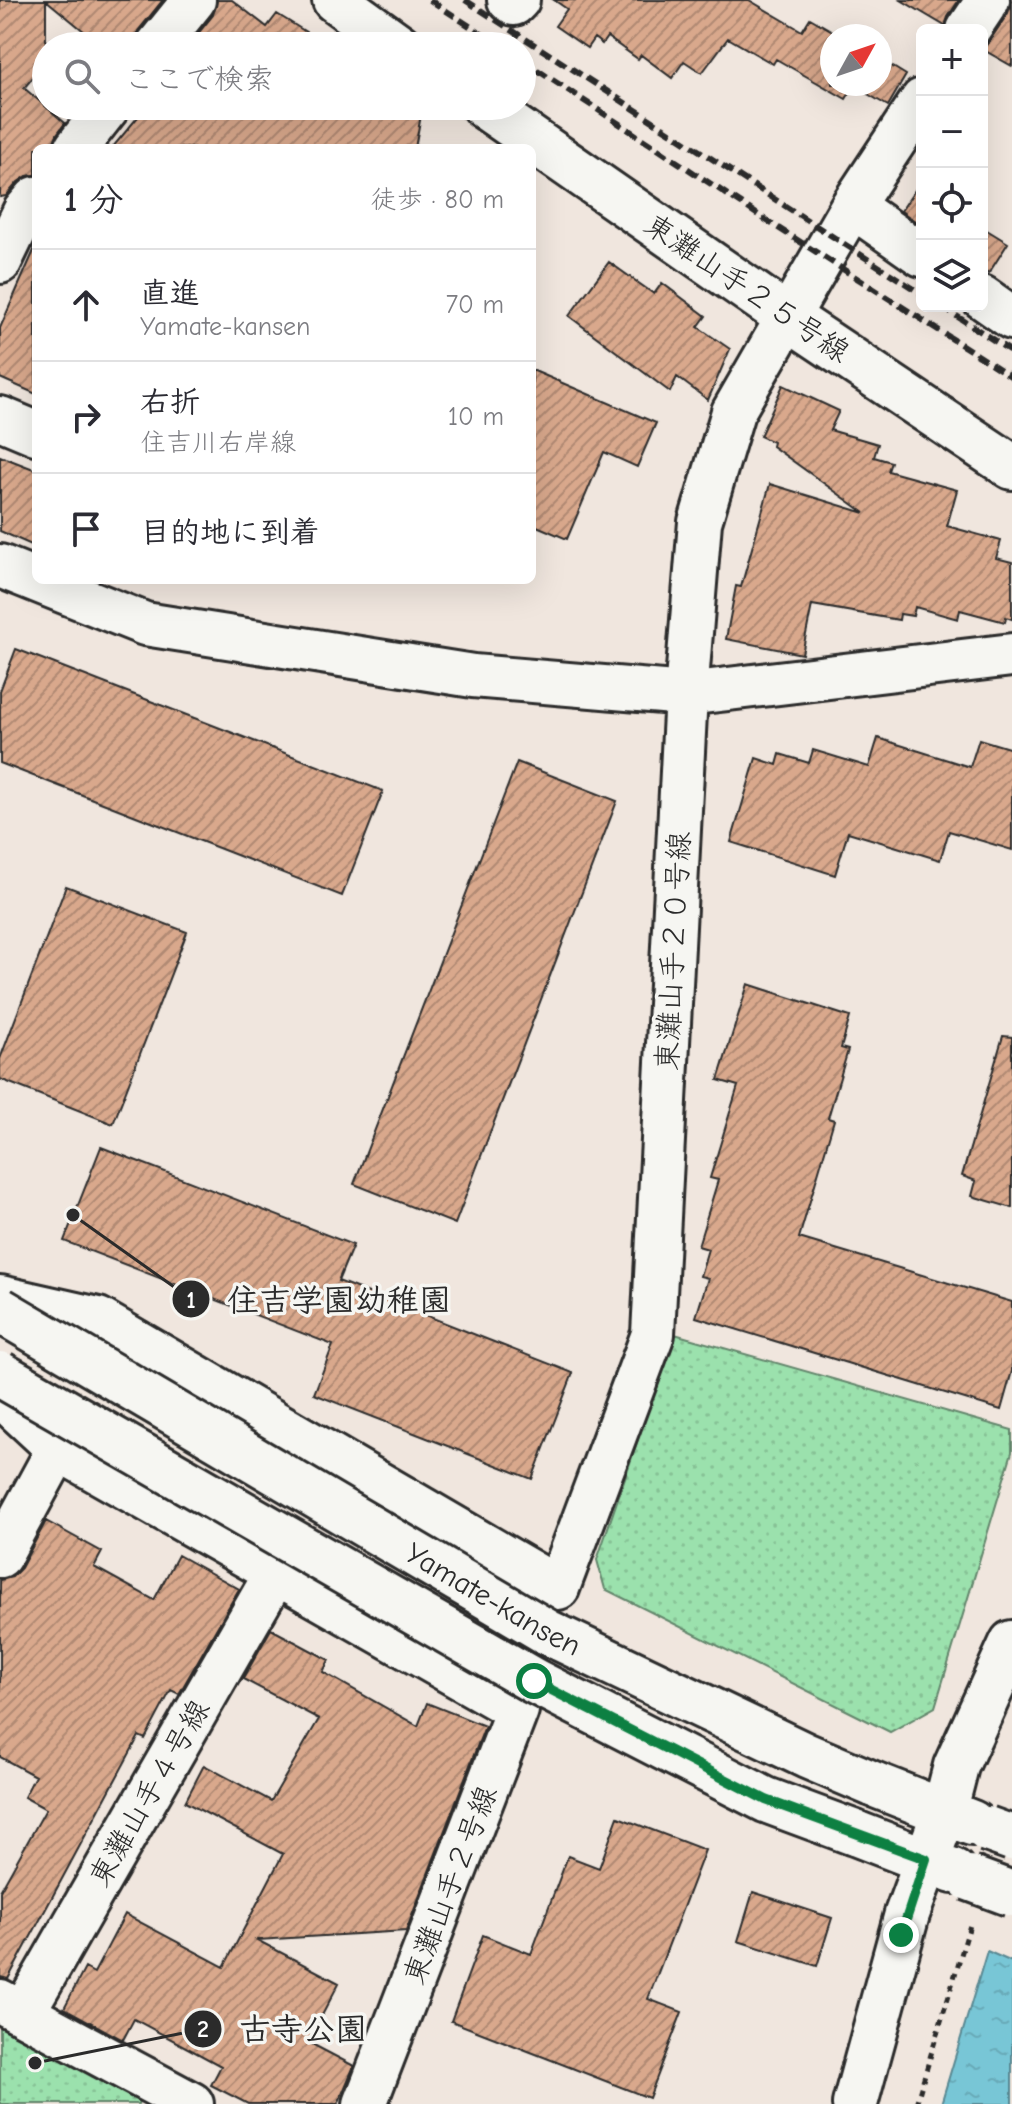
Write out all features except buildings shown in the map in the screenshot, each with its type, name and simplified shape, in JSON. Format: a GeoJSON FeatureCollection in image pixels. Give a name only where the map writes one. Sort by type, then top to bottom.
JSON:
{"type":"FeatureCollection","features":[{"type":"Feature","properties":{"kind":"street"},"geometry":{"type":"LineString","coordinates":[[168,32],[194,0]]}},
{"type":"Feature","properties":{"kind":"street"},"geometry":{"type":"LineString","coordinates":[[335,0],[380,32]]}},
{"type":"Feature","properties":{"kind":"street"},"geometry":{"type":"LineString","coordinates":[[509,0],[514,4],[518,0]]}},
{"type":"Feature","properties":{"kind":"street"},"geometry":{"type":"LineString","coordinates":[[972,24],[988,0]]}},
{"type":"Feature","properties":{"kind":"street","name":"東灘山手２０号線"},"geometry":{"type":"LineString","coordinates":[[0,1297],[98,1319],[558,1588],[653,1334],[686,694],[700,522],[733,412],[852,206],[916,109]]}},
{"type":"Feature","properties":{"kind":"street"},"geometry":{"type":"LineString","coordinates":[[79,144],[98,120]]}},
{"type":"Feature","properties":{"kind":"street","name":"東灘山手２５号線"},"geometry":{"type":"LineString","coordinates":[[504,120],[789,318],[1012,467]]}},
{"type":"Feature","properties":{"kind":"street"},"geometry":{"type":"LineString","coordinates":[[852,206],[916,251]]}},
{"type":"Feature","properties":{"kind":"street"},"geometry":{"type":"LineString","coordinates":[[0,262],[32,209]]}},
{"type":"Feature","properties":{"kind":"street"},"geometry":{"type":"LineString","coordinates":[[988,301],[1012,318]]}},
{"type":"Feature","properties":{"kind":"street"},"geometry":{"type":"LineString","coordinates":[[0,418],[32,431]]}},
{"type":"Feature","properties":{"kind":"street"},"geometry":{"type":"LineString","coordinates":[[0,566],[32,579]]}},
{"type":"Feature","properties":{"kind":"street"},"geometry":{"type":"LineString","coordinates":[[45,584],[145,624],[473,676],[686,694],[1012,655]]}},
{"type":"Feature","properties":{"kind":"street","name":"Yamate-kansen"},"geometry":{"type":"LineString","coordinates":[[0,1310],[547,1632],[793,1750],[999,1834]]}},
{"type":"Feature","properties":{"kind":"street","name":"Yamate-kansen"},"geometry":{"type":"LineString","coordinates":[[0,1374],[534,1681],[766,1800],[1012,1894]]}},
{"type":"Feature","properties":{"kind":"street"},"geometry":{"type":"LineString","coordinates":[[0,1395],[58,1449],[276,1573]]}},
{"type":"Feature","properties":{"kind":"street"},"geometry":{"type":"LineString","coordinates":[[0,1556],[58,1449]]}},
{"type":"Feature","properties":{"kind":"street","name":"東灘山手２号線"},"geometry":{"type":"LineString","coordinates":[[276,1573],[517,1710],[365,2104]]}},
{"type":"Feature","properties":{"kind":"street","name":"東灘山手４号線"},"geometry":{"type":"LineString","coordinates":[[11,2007],[276,1573]]}},
{"type":"Feature","properties":{"kind":"street"},"geometry":{"type":"LineString","coordinates":[[855,2104],[901,1935],[944,1813],[956,1766],[1012,1643]]}},
{"type":"Feature","properties":{"kind":"street"},"geometry":{"type":"LineString","coordinates":[[11,2007],[192,2104]]}},
{"type":"Feature","properties":{"kind":"path"},"geometry":{"type":"LineString","coordinates":[[916,2104],[971,1922]]}},
{"type":"Feature","properties":{"kind":"green space"},"geometry":{"type":"Polygon","coordinates":[[[671,1333],[1012,1430],[1012,1452],[935,1707],[890,1732],[605,1589],[597,1560],[670,1345],[671,1333]]]}},
{"type":"Feature","properties":{"kind":"green space"},"geometry":{"type":"Polygon","coordinates":[[[0,2025],[139,2101],[138,2104],[0,2104],[0,2025]]]}},
{"type":"Feature","properties":{"kind":"water"},"geometry":{"type":"Polygon","coordinates":[[[987,1951],[1012,1962],[1012,2104],[941,2104],[987,1951]]]}},
{"type":"Feature","properties":{"kind":"railway"},"geometry":{"type":"LineString","coordinates":[[430,0],[479,32]]}},
{"type":"Feature","properties":{"kind":"railway"},"geometry":{"type":"LineString","coordinates":[[465,0],[515,32]]}},
{"type":"Feature","properties":{"kind":"railway"},"geometry":{"type":"LineString","coordinates":[[536,46],[916,290]]}},
{"type":"Feature","properties":{"kind":"railway"},"geometry":{"type":"LineString","coordinates":[[536,69],[1012,377]]}},
{"type":"Feature","properties":{"kind":"railway"},"geometry":{"type":"LineString","coordinates":[[950,312],[1012,352]]}},
{"type":"Feature","properties":{"kind":"place","name":"住吉学園幼稚園"},"geometry":{"type":"Point","coordinates":[73,1215]}},
{"type":"Feature","properties":{"kind":"place","name":"古寺公園"},"geometry":{"type":"Point","coordinates":[35,2063]}},
{"type":"Feature","properties":{"kind":"route"},"geometry":{"type":"LineString","coordinates":[[534,1681],[766,1800],[926,1859],[901,1935]]}}]}
